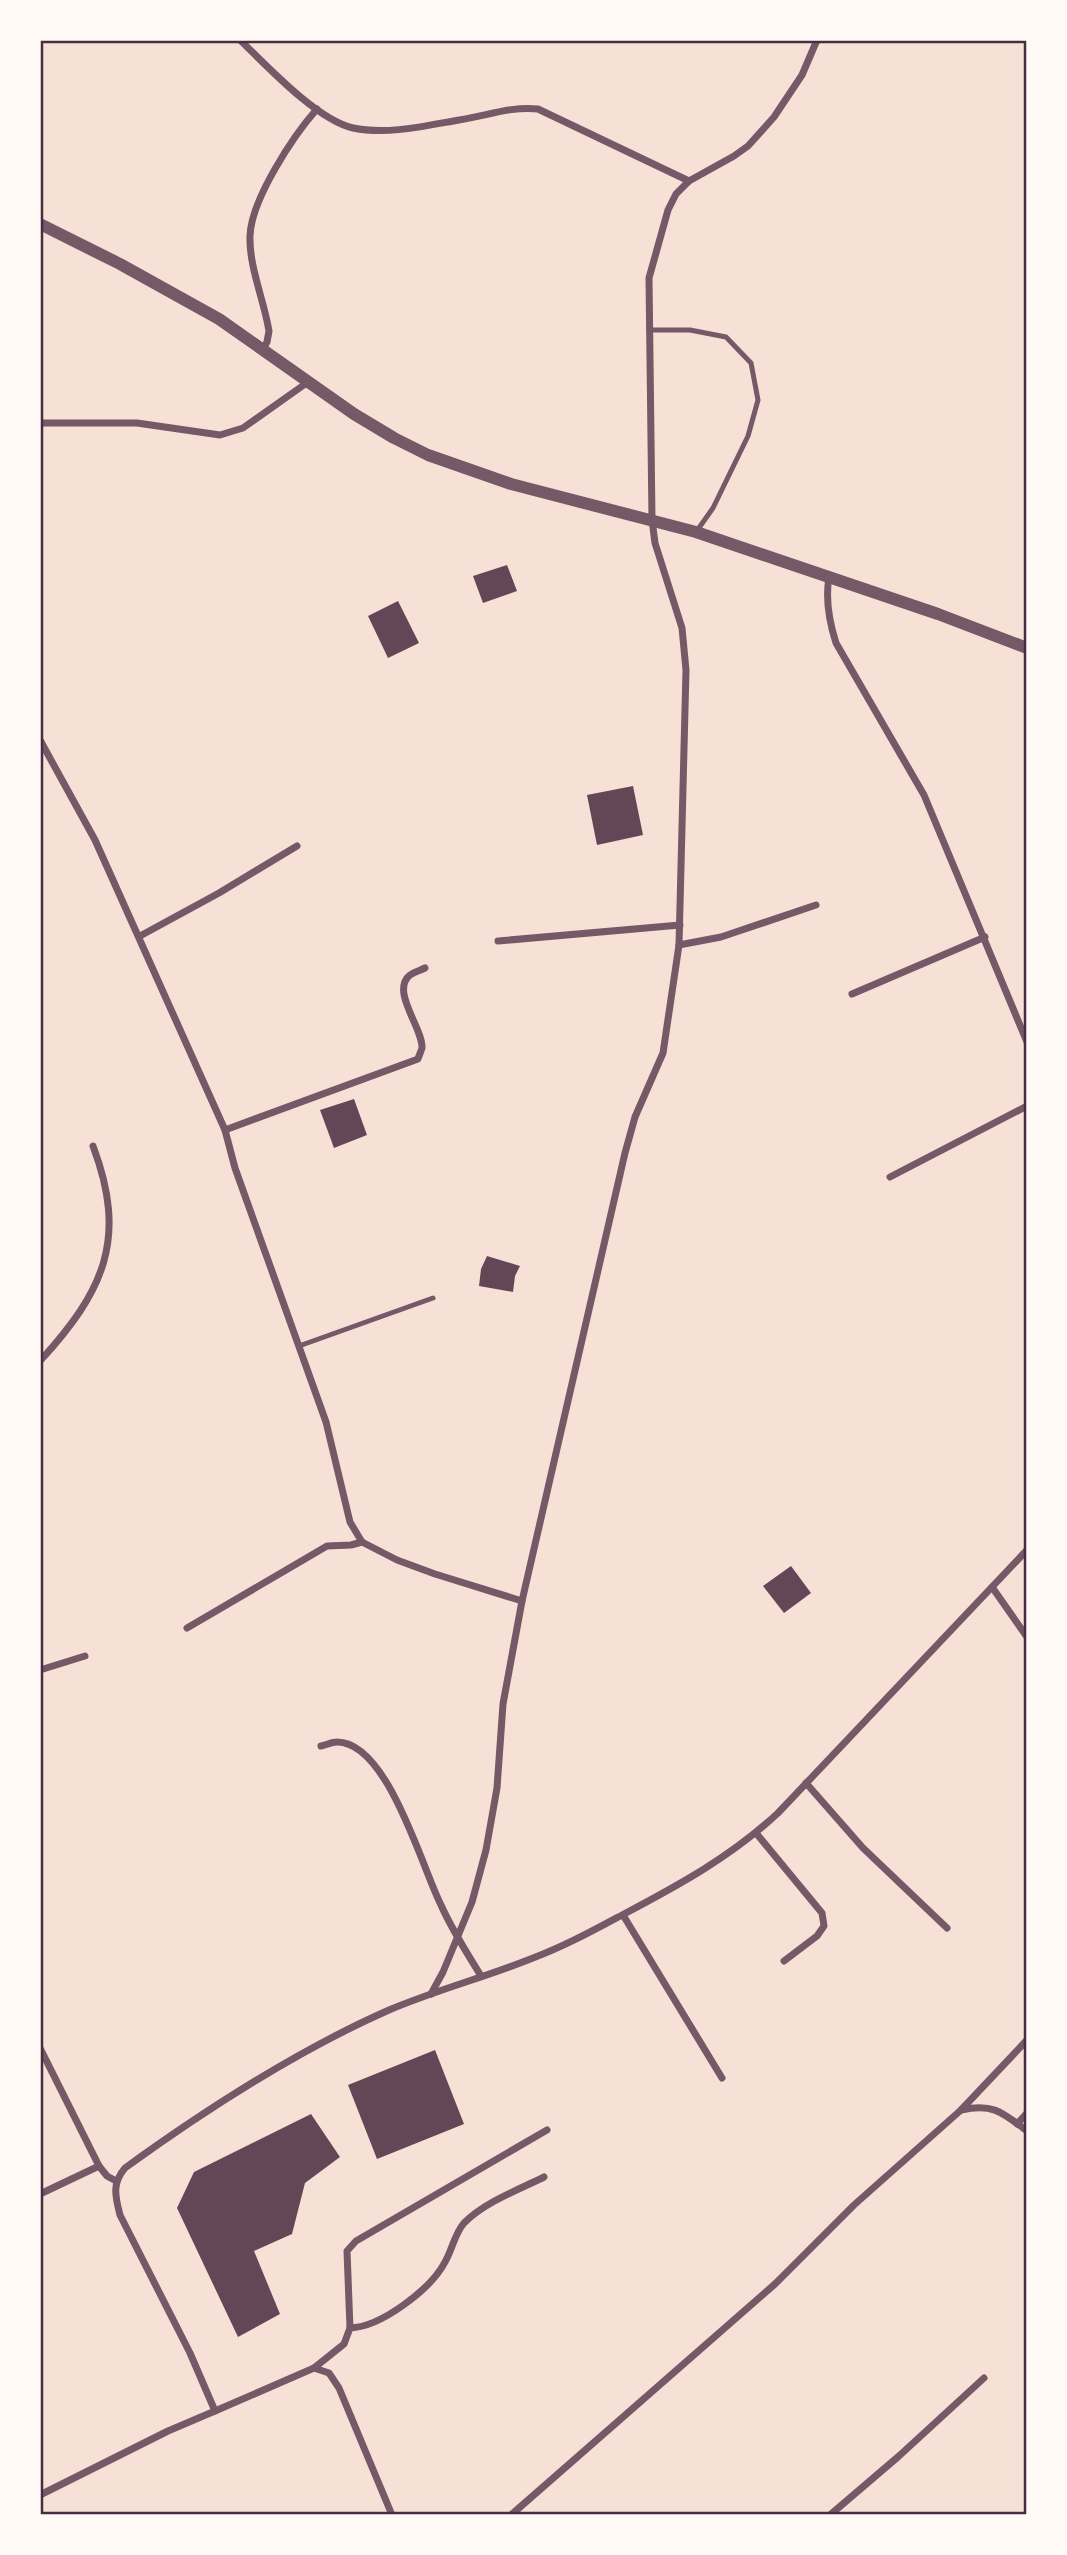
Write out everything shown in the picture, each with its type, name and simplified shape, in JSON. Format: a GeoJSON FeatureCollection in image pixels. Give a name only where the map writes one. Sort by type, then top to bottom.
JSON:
{"type":"FeatureCollection","features":[{"type":"Feature","properties":{"kind":"street"},"geometry":{"type":"LineString","coordinates":[[240,40],[317,109],[332,120],[351,128],[373,131],[430,125],[519,107],[538,109],[689,181]]}},
{"type":"Feature","properties":{"kind":"street"},"geometry":{"type":"LineString","coordinates":[[431,1994],[472,1902],[486,1850],[497,1788],[503,1704],[522,1601],[625,1153],[635,1117],[663,1053],[679,945],[685,670],[682,628],[655,543],[652,520],[649,278],[658,238],[676,194],[689,181],[734,156],[756,136],[790,96],[817,40]]}},
{"type":"Feature","properties":{"kind":"street"},"geometry":{"type":"LineString","coordinates":[[263,349],[269,331],[254,266],[250,236],[253,216],[282,156],[317,109]]}},
{"type":"Feature","properties":{"kind":"street"},"geometry":{"type":"LineString","coordinates":[[40,224],[120,264],[219,319],[394,438],[428,455],[511,484],[696,532],[1027,648]]}},
{"type":"Feature","properties":{"kind":"street"},"geometry":{"type":"LineString","coordinates":[[40,424],[137,423],[220,435],[243,428],[308,382]]}},
{"type":"Feature","properties":{"kind":"street"},"geometry":{"type":"LineString","coordinates":[[829,577],[829,622],[836,643],[924,795],[1027,1042]]}},
{"type":"Feature","properties":{"kind":"street"},"geometry":{"type":"LineString","coordinates":[[40,740],[95,840],[225,1130],[235,1168],[326,1422],[350,1522],[362,1542],[397,1560],[522,1601]]}},
{"type":"Feature","properties":{"kind":"street"},"geometry":{"type":"LineString","coordinates":[[139,936],[219,893],[297,846]]}},
{"type":"Feature","properties":{"kind":"street"},"geometry":{"type":"LineString","coordinates":[[679,945],[721,937],[816,905]]}},
{"type":"Feature","properties":{"kind":"street"},"geometry":{"type":"LineString","coordinates":[[498,941],[680,925]]}},
{"type":"Feature","properties":{"kind":"street"},"geometry":{"type":"LineString","coordinates":[[852,994],[985,937]]}},
{"type":"Feature","properties":{"kind":"street"},"geometry":{"type":"LineString","coordinates":[[225,1130],[418,1059],[422,1048],[404,998],[403,985],[409,976],[425,968]]}},
{"type":"Feature","properties":{"kind":"street"},"geometry":{"type":"LineString","coordinates":[[890,1177],[1027,1106]]}},
{"type":"Feature","properties":{"kind":"street"},"geometry":{"type":"LineString","coordinates":[[40,1360],[71,1327],[94,1290],[105,1259],[109,1227],[108,1207],[103,1171],[93,1146]]}},
{"type":"Feature","properties":{"kind":"street"},"geometry":{"type":"LineString","coordinates":[[187,1628],[327,1546],[362,1542]]}},
{"type":"Feature","properties":{"kind":"street"},"geometry":{"type":"LineString","coordinates":[[215,2411],[190,2353],[120,2215],[115,2199],[116,2181],[125,2168],[258,2080],[351,2028],[431,1994],[568,1944],[687,1881],[756,1833],[1027,1550]]}},
{"type":"Feature","properties":{"kind":"street"},"geometry":{"type":"LineString","coordinates":[[992,1587],[1027,1637]]}},
{"type":"Feature","properties":{"kind":"street"},"geometry":{"type":"LineString","coordinates":[[40,1670],[85,1656]]}},
{"type":"Feature","properties":{"kind":"street"},"geometry":{"type":"LineString","coordinates":[[321,1746],[338,1742],[355,1747],[376,1767],[399,1804],[441,1905],[481,1976]]}},
{"type":"Feature","properties":{"kind":"street"},"geometry":{"type":"LineString","coordinates":[[806,1783],[863,1848],[947,1928]]}},
{"type":"Feature","properties":{"kind":"street"},"geometry":{"type":"LineString","coordinates":[[756,1833],[822,1913],[824,1926],[817,1936],[784,1961]]}},
{"type":"Feature","properties":{"kind":"street"},"geometry":{"type":"LineString","coordinates":[[623,1915],[722,2078]]}},
{"type":"Feature","properties":{"kind":"street"},"geometry":{"type":"LineString","coordinates":[[511,2515],[775,2284],[854,2205],[961,2110],[1027,2040]]}},
{"type":"Feature","properties":{"kind":"street"},"geometry":{"type":"LineString","coordinates":[[40,2048],[99,2166],[107,2176],[116,2181]]}},
{"type":"Feature","properties":{"kind":"street"},"geometry":{"type":"LineString","coordinates":[[961,2110],[981,2105],[998,2110],[1027,2131]]}},
{"type":"Feature","properties":{"kind":"street"},"geometry":{"type":"LineString","coordinates":[[1017,2124],[1027,2113]]}},
{"type":"Feature","properties":{"kind":"street"},"geometry":{"type":"LineString","coordinates":[[40,2495],[168,2431],[314,2368],[344,2344],[350,2328],[347,2251],[356,2241],[547,2130]]}},
{"type":"Feature","properties":{"kind":"street"},"geometry":{"type":"LineString","coordinates":[[40,2194],[99,2166]]}},
{"type":"Feature","properties":{"kind":"street"},"geometry":{"type":"LineString","coordinates":[[350,2328],[362,2328],[410,2300],[431,2282],[444,2264],[462,2225],[480,2211],[544,2177]]}},
{"type":"Feature","properties":{"kind":"street"},"geometry":{"type":"LineString","coordinates":[[314,2368],[329,2373],[339,2388],[392,2515]]}},
{"type":"Feature","properties":{"kind":"street"},"geometry":{"type":"LineString","coordinates":[[830,2515],[984,2378]]}},
{"type":"Feature","properties":{"kind":"lane"},"geometry":{"type":"LineString","coordinates":[[649,330],[690,330],[726,337],[751,363],[758,400],[748,436],[713,508],[696,532]]}},
{"type":"Feature","properties":{"kind":"lane"},"geometry":{"type":"LineString","coordinates":[[299,1346],[433,1298]]}},
{"type":"Feature","properties":{"kind":"building"},"geometry":{"type":"Polygon","coordinates":[[[507,565],[517,591],[483,603],[473,576],[507,565]]]}},
{"type":"Feature","properties":{"kind":"building"},"geometry":{"type":"Polygon","coordinates":[[[398,601],[419,643],[388,658],[368,616],[398,601]]]}},
{"type":"Feature","properties":{"kind":"building"},"geometry":{"type":"Polygon","coordinates":[[[633,786],[643,835],[597,845],[587,795],[633,786]]]}},
{"type":"Feature","properties":{"kind":"building"},"geometry":{"type":"Polygon","coordinates":[[[354,1099],[367,1135],[334,1148],[320,1110],[354,1099]]]}},
{"type":"Feature","properties":{"kind":"building"},"geometry":{"type":"Polygon","coordinates":[[[487,1256],[520,1266],[515,1276],[513,1292],[479,1286],[481,1269],[487,1256]]]}},
{"type":"Feature","properties":{"kind":"building"},"geometry":{"type":"Polygon","coordinates":[[[791,1566],[811,1593],[784,1613],[763,1586],[791,1566]]]}},
{"type":"Feature","properties":{"kind":"building"},"geometry":{"type":"Polygon","coordinates":[[[435,2050],[464,2124],[377,2159],[348,2085],[435,2050]]]}},
{"type":"Feature","properties":{"kind":"building"},"geometry":{"type":"Polygon","coordinates":[[[311,2114],[340,2157],[305,2183],[292,2234],[254,2251],[280,2314],[238,2337],[177,2208],[194,2172],[311,2114]]]}}]}
